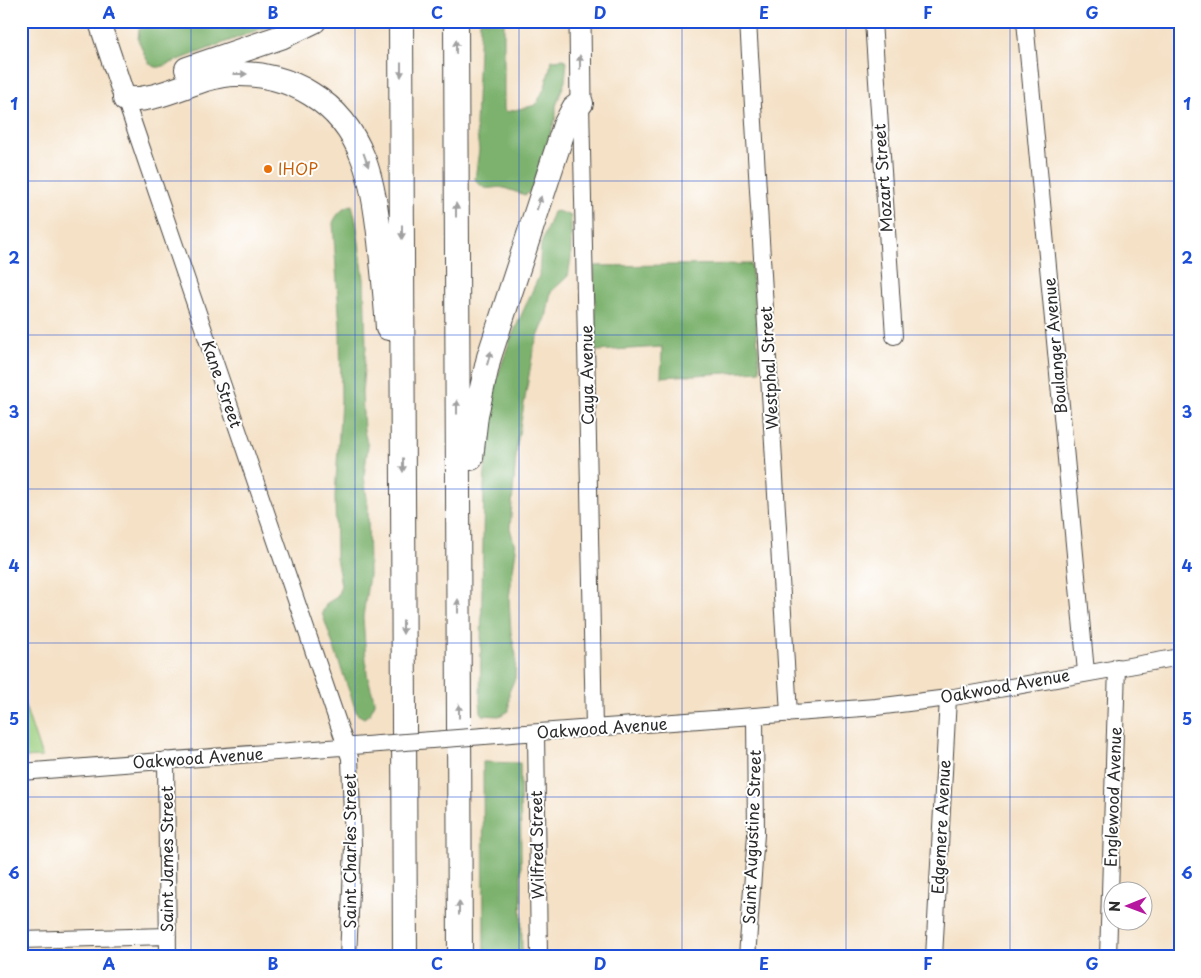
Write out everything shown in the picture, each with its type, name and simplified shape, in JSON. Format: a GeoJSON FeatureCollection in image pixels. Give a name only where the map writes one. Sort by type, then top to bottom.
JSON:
{"type":"FeatureCollection","features":[{"type":"Feature","properties":{"kind":"highway"},"geometry":{"type":"LineString","coordinates":[[125,99],[144,84],[282,37],[314,21]]}},
{"type":"Feature","properties":{"kind":"highway"},"geometry":{"type":"LineString","coordinates":[[401,21],[405,957]]}},
{"type":"Feature","properties":{"kind":"highway"},"geometry":{"type":"LineString","coordinates":[[456,21],[460,957]]}},
{"type":"Feature","properties":{"kind":"highway"},"geometry":{"type":"LineString","coordinates":[[125,99],[148,98],[215,76],[235,74],[257,75],[285,81],[309,92],[330,107],[348,126],[363,153],[374,190],[385,291],[391,385],[402,439]]}},
{"type":"Feature","properties":{"kind":"highway"},"geometry":{"type":"LineString","coordinates":[[458,543],[469,491],[476,414],[489,357],[565,125],[574,108],[581,102]]}},
{"type":"Feature","properties":{"kind":"main road","name":"Kane Street"},"geometry":{"type":"LineString","coordinates":[[99,21],[125,99]]}},
{"type":"Feature","properties":{"kind":"main road","name":"Caya Avenue"},"geometry":{"type":"LineString","coordinates":[[580,21],[581,102]]}},
{"type":"Feature","properties":{"kind":"street","name":"Westphal Street"},"geometry":{"type":"LineString","coordinates":[[748,21],[789,714]]}},
{"type":"Feature","properties":{"kind":"street","name":"Mozart Street"},"geometry":{"type":"LineString","coordinates":[[873,21],[894,336]]}},
{"type":"Feature","properties":{"kind":"street","name":"Boulanger Avenue"},"geometry":{"type":"LineString","coordinates":[[1025,21],[1086,672]]}},
{"type":"Feature","properties":{"kind":"street","name":"Kane Street"},"geometry":{"type":"LineString","coordinates":[[125,99],[346,746]]}},
{"type":"Feature","properties":{"kind":"street","name":"Caya Avenue"},"geometry":{"type":"LineString","coordinates":[[581,102],[594,728]]}},
{"type":"Feature","properties":{"kind":"street","name":"Oakwood Avenue"},"geometry":{"type":"LineString","coordinates":[[21,772],[789,714],[948,698],[1086,672],[1180,657]]}},
{"type":"Feature","properties":{"kind":"street","name":"Englewood Avenue"},"geometry":{"type":"LineString","coordinates":[[1108,957],[1117,667]]}},
{"type":"Feature","properties":{"kind":"street","name":"Edgemere Avenue"},"geometry":{"type":"LineString","coordinates":[[934,957],[948,698]]}},
{"type":"Feature","properties":{"kind":"street","name":"Saint Augustine Street"},"geometry":{"type":"LineString","coordinates":[[748,957],[756,834],[755,717]]}},
{"type":"Feature","properties":{"kind":"street","name":"Wilfred Street"},"geometry":{"type":"LineString","coordinates":[[536,733],[539,957]]}},
{"type":"Feature","properties":{"kind":"street","name":"Saint Charles Street"},"geometry":{"type":"LineString","coordinates":[[346,746],[351,768],[353,846],[348,957]]}},
{"type":"Feature","properties":{"kind":"street","name":"Saint James Street"},"geometry":{"type":"LineString","coordinates":[[166,760],[168,957]]}},
{"type":"Feature","properties":{"kind":"street"},"geometry":{"type":"LineString","coordinates":[[21,940],[168,936]]}},
{"type":"Feature","properties":{"kind":"green space"},"geometry":{"type":"Polygon","coordinates":[[[184,21],[282,21],[160,67],[155,67],[148,62],[138,40],[139,29],[184,21]]]}},
{"type":"Feature","properties":{"kind":"green space"},"geometry":{"type":"Polygon","coordinates":[[[480,21],[504,21],[504,109],[506,112],[536,105],[545,87],[552,60],[564,59],[567,62],[565,81],[556,106],[556,117],[531,191],[525,195],[500,187],[486,188],[475,179],[479,150],[476,126],[480,21]]]}},
{"type":"Feature","properties":{"kind":"green space"},"geometry":{"type":"Polygon","coordinates":[[[352,205],[364,279],[366,347],[362,393],[364,431],[368,446],[364,476],[368,506],[369,575],[363,617],[367,674],[375,703],[370,714],[364,718],[357,714],[322,613],[327,603],[337,597],[341,585],[336,558],[335,496],[341,401],[340,327],[333,223],[340,212],[352,205]]]}},
{"type":"Feature","properties":{"kind":"green space"},"geometry":{"type":"Polygon","coordinates":[[[557,211],[571,216],[571,258],[568,276],[551,292],[546,318],[534,346],[517,445],[510,528],[516,550],[509,598],[511,633],[516,655],[515,678],[509,692],[509,711],[499,716],[483,715],[480,700],[484,485],[491,396],[510,340],[539,276],[541,244],[553,212],[557,211]]]}},
{"type":"Feature","properties":{"kind":"green space"},"geometry":{"type":"Polygon","coordinates":[[[751,264],[760,371],[661,377],[662,347],[596,351],[594,266],[751,264]]]}},
{"type":"Feature","properties":{"kind":"green space"},"geometry":{"type":"Polygon","coordinates":[[[21,694],[42,757],[21,758],[21,694]]]}},
{"type":"Feature","properties":{"kind":"green space"},"geometry":{"type":"Polygon","coordinates":[[[483,762],[520,763],[522,957],[484,957],[483,762]]]}},
{"type":"Feature","properties":{"kind":"place","name":"IHOP"},"geometry":{"type":"Point","coordinates":[268,169]}}]}
